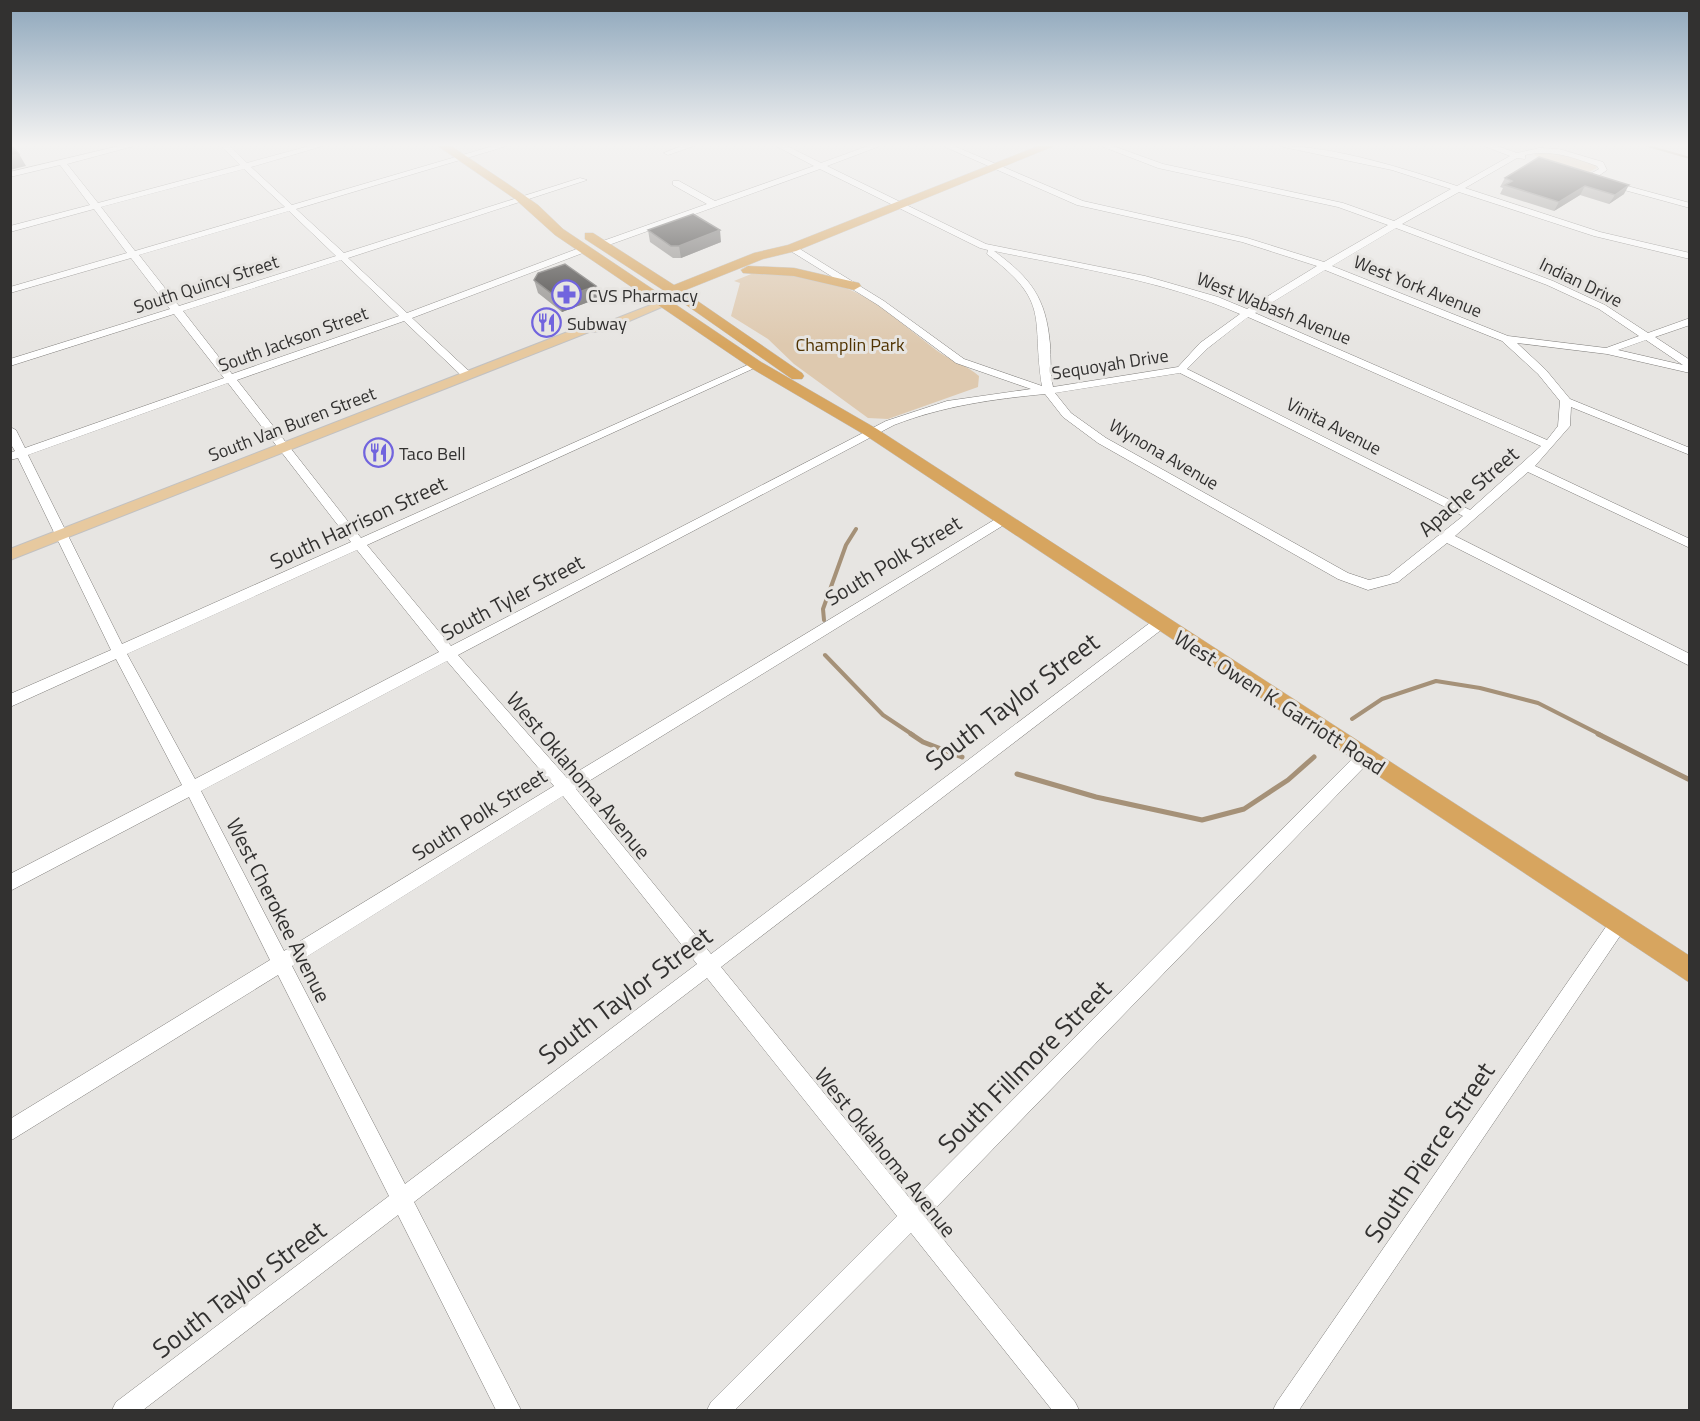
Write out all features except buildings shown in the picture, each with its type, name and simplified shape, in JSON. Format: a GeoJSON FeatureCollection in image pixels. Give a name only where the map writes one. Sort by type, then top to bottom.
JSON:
{"type":"FeatureCollection","features":[{"type":"Feature","properties":{"kind":"highway","name":"West Owen K. Garriott Road"},"geometry":{"type":"LineString","coordinates":[[538,212],[550,221],[559,232],[756,365],[871,432],[1689,971]]}},
{"type":"Feature","properties":{"kind":"highway","name":"South Van Buren Street"},"geometry":{"type":"LineString","coordinates":[[678,293],[759,256],[792,248],[883,212]]}},
{"type":"Feature","properties":{"kind":"highway","name":"West Owen K. Garriott Road"},"geometry":{"type":"LineString","coordinates":[[550,221],[574,228],[603,244],[678,293],[766,352],[871,432]]}},
{"type":"Feature","properties":{"kind":"highway","name":"South Van Buren Street"},"geometry":{"type":"LineString","coordinates":[[660,300],[769,262],[792,248]]}},
{"type":"Feature","properties":{"kind":"highway"},"geometry":{"type":"LineString","coordinates":[[748,270],[794,272],[854,286]]}},
{"type":"Feature","properties":{"kind":"main road","name":"South Van Buren Street"},"geometry":{"type":"LineString","coordinates":[[10,555],[587,328],[602,328],[660,300]]}},
{"type":"Feature","properties":{"kind":"street"},"geometry":{"type":"LineString","coordinates":[[10,229],[73,212]]}},
{"type":"Feature","properties":{"kind":"street","name":"West Oklahoma Avenue"},"geometry":{"type":"LineString","coordinates":[[102,212],[283,449],[359,544],[449,654],[565,787],[1067,1410]]}},
{"type":"Feature","properties":{"kind":"street"},"geometry":{"type":"LineString","coordinates":[[10,290],[276,212]]}},
{"type":"Feature","properties":{"kind":"street"},"geometry":{"type":"LineString","coordinates":[[296,212],[468,376]]}},
{"type":"Feature","properties":{"kind":"street","name":"South Quincy Street"},"geometry":{"type":"LineString","coordinates":[[10,363],[483,212]]}},
{"type":"Feature","properties":{"kind":"street"},"geometry":{"type":"LineString","coordinates":[[603,244],[691,212]]}},
{"type":"Feature","properties":{"kind":"street","name":"West Wabash Avenue"},"geometry":{"type":"LineString","coordinates":[[912,212],[983,246],[1142,278],[1215,299],[1250,312],[1549,445]]}},
{"type":"Feature","properties":{"kind":"street","name":"West York Avenue"},"geometry":{"type":"LineString","coordinates":[[1125,212],[1244,240],[1324,265],[1506,339],[1607,351]]}},
{"type":"Feature","properties":{"kind":"street","name":"Indian Drive"},"geometry":{"type":"LineString","coordinates":[[1360,212],[1550,283],[1602,307],[1649,336],[1689,365]]}},
{"type":"Feature","properties":{"kind":"street","name":"Sequoyah Drive"},"geometry":{"type":"LineString","coordinates":[[792,248],[881,303],[960,361],[992,374],[1047,391],[1181,370],[1193,355],[1250,312],[1324,265],[1418,212]]}},
{"type":"Feature","properties":{"kind":"street"},"geometry":{"type":"LineString","coordinates":[[1532,212],[1597,234],[1689,256]]}},
{"type":"Feature","properties":{"kind":"street"},"geometry":{"type":"LineString","coordinates":[[983,246],[1030,286],[1040,307],[1044,324],[1047,391]]}},
{"type":"Feature","properties":{"kind":"street","name":"South Jackson Street"},"geometry":{"type":"LineString","coordinates":[[16,455],[230,380],[585,249]]}},
{"type":"Feature","properties":{"kind":"street"},"geometry":{"type":"LineString","coordinates":[[1030,286],[1035,270],[1057,262]]}},
{"type":"Feature","properties":{"kind":"street"},"geometry":{"type":"LineString","coordinates":[[1607,351],[1689,321]]}},
{"type":"Feature","properties":{"kind":"street"},"geometry":{"type":"LineString","coordinates":[[1506,339],[1542,372],[1566,400],[1689,453]]}},
{"type":"Feature","properties":{"kind":"street"},"geometry":{"type":"LineString","coordinates":[[1607,351],[1689,370]]}},
{"type":"Feature","properties":{"kind":"street","name":"South Harrison Street"},"geometry":{"type":"LineString","coordinates":[[10,701],[756,365]]}},
{"type":"Feature","properties":{"kind":"street","name":"Vinita Avenue"},"geometry":{"type":"LineString","coordinates":[[1181,370],[1471,515]]}},
{"type":"Feature","properties":{"kind":"street"},"geometry":{"type":"LineString","coordinates":[[981,397],[992,374]]}},
{"type":"Feature","properties":{"kind":"street","name":"South Tyler Street"},"geometry":{"type":"LineString","coordinates":[[10,883],[871,432],[914,412],[981,397],[1047,391]]}},
{"type":"Feature","properties":{"kind":"street","name":"Wynona Avenue"},"geometry":{"type":"LineString","coordinates":[[1047,391],[1059,407],[1116,448],[1343,576],[1368,585]]}},
{"type":"Feature","properties":{"kind":"street","name":"Apache Street"},"geometry":{"type":"LineString","coordinates":[[1368,585],[1392,579],[1446,537],[1527,467],[1564,426],[1566,400]]}},
{"type":"Feature","properties":{"kind":"street","name":"West Cherokee Avenue"},"geometry":{"type":"LineString","coordinates":[[10,430],[16,455],[61,535],[119,652],[192,788],[508,1410]]}},
{"type":"Feature","properties":{"kind":"street"},"geometry":{"type":"LineString","coordinates":[[1527,467],[1689,544]]}},
{"type":"Feature","properties":{"kind":"street","name":"South Polk Street"},"geometry":{"type":"LineString","coordinates":[[10,1131],[565,787],[1003,520]]}},
{"type":"Feature","properties":{"kind":"street"},"geometry":{"type":"LineString","coordinates":[[1446,537],[1689,661]]}},
{"type":"Feature","properties":{"kind":"street","name":"South Taylor Street"},"geometry":{"type":"LineString","coordinates":[[124,1410],[1160,623]]}},
{"type":"Feature","properties":{"kind":"street","name":"South Fillmore Street"},"geometry":{"type":"LineString","coordinates":[[719,1410],[1364,757]]}},
{"type":"Feature","properties":{"kind":"street","name":"South Pierce Street"},"geometry":{"type":"LineString","coordinates":[[1285,1410],[1618,924]]}},
{"type":"Feature","properties":{"kind":"green space","name":"Champlin Park"},"geometry":{"type":"Polygon","coordinates":[[[756,272],[820,280],[864,297],[885,310],[941,354],[974,372],[979,376],[978,387],[888,419],[868,418],[794,364],[768,339],[731,316],[740,283],[734,281],[756,272]]]}},
{"type":"Feature","properties":{"kind":"waterway"},"geometry":{"type":"LineString","coordinates":[[824,620],[823,609],[846,545],[856,529]]}},
{"type":"Feature","properties":{"kind":"waterway"},"geometry":{"type":"LineString","coordinates":[[825,655],[883,715],[913,735]]}},
{"type":"Feature","properties":{"kind":"waterway"},"geometry":{"type":"LineString","coordinates":[[1352,719],[1382,699],[1436,681],[1480,688],[1538,703],[1601,735]]}},
{"type":"Feature","properties":{"kind":"waterway"},"geometry":{"type":"LineString","coordinates":[[911,734],[923,742],[962,757]]}},
{"type":"Feature","properties":{"kind":"waterway"},"geometry":{"type":"LineString","coordinates":[[1598,734],[1690,780]]}},
{"type":"Feature","properties":{"kind":"waterway"},"geometry":{"type":"LineString","coordinates":[[1017,774],[1096,797],[1202,820],[1244,809],[1288,780],[1314,757]]}},
{"type":"Feature","properties":{"kind":"place","name":"CVS Pharmacy"},"geometry":{"type":"Point","coordinates":[567,295]}},
{"type":"Feature","properties":{"kind":"place","name":"Subway"},"geometry":{"type":"Point","coordinates":[546,323]}},
{"type":"Feature","properties":{"kind":"place","name":"Taco Bell"},"geometry":{"type":"Point","coordinates":[378,453]}}]}
